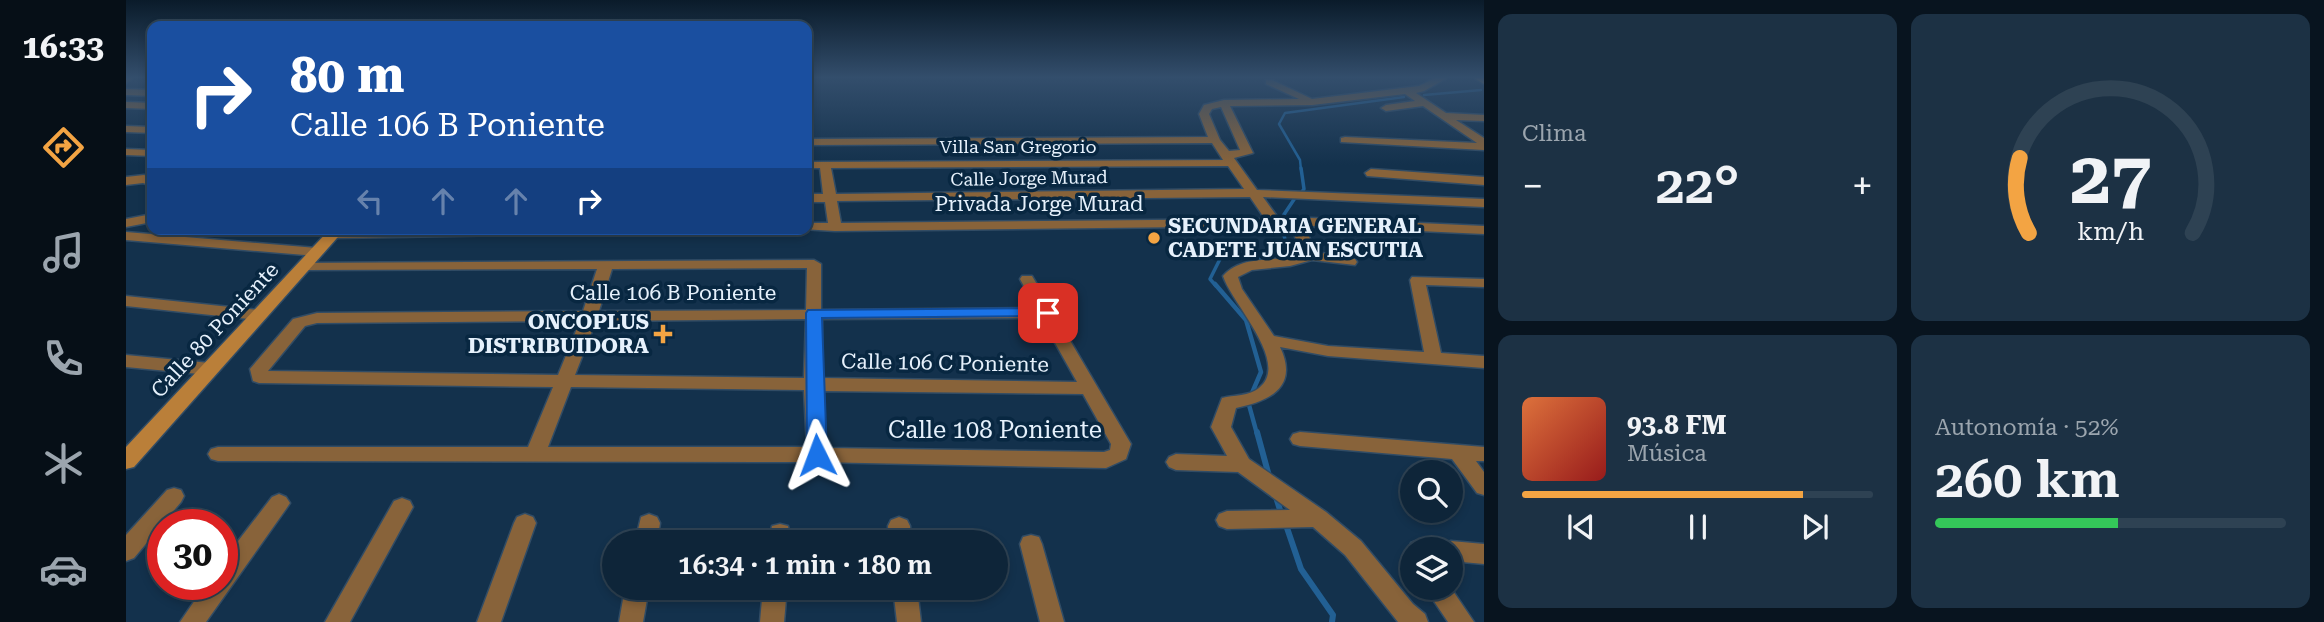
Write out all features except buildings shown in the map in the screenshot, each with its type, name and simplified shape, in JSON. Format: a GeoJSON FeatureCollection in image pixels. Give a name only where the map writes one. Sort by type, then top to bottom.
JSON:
{"type":"FeatureCollection","features":[{"type":"Feature","properties":{"kind":"street"},"geometry":{"type":"LineString","coordinates":[[1208,107],[1204,114],[1215,139],[1251,193],[1484,204]]}},
{"type":"Feature","properties":{"kind":"street"},"geometry":{"type":"LineString","coordinates":[[1226,107],[1247,153],[1228,159]]}},
{"type":"Feature","properties":{"kind":"street"},"geometry":{"type":"LineString","coordinates":[[1386,108],[1393,107]]}},
{"type":"Feature","properties":{"kind":"street"},"geometry":{"type":"LineString","coordinates":[[1431,107],[1484,145]]}},
{"type":"Feature","properties":{"kind":"street"},"geometry":{"type":"LineString","coordinates":[[1445,116],[1484,117]]}},
{"type":"Feature","properties":{"kind":"street"},"geometry":{"type":"LineString","coordinates":[[126,129],[147,130]]}},
{"type":"Feature","properties":{"kind":"street"},"geometry":{"type":"LineString","coordinates":[[812,142],[1215,139]]}},
{"type":"Feature","properties":{"kind":"street"},"geometry":{"type":"LineString","coordinates":[[1345,140],[1484,145]]}},
{"type":"Feature","properties":{"kind":"street"},"geometry":{"type":"LineString","coordinates":[[850,142],[854,165]]}},
{"type":"Feature","properties":{"kind":"street"},"geometry":{"type":"LineString","coordinates":[[126,152],[147,153]]}},
{"type":"Feature","properties":{"kind":"street","name":"Villa San Gregorio"},"geometry":{"type":"LineString","coordinates":[[812,165],[1228,159]]}},
{"type":"Feature","properties":{"kind":"street"},"geometry":{"type":"LineString","coordinates":[[825,164],[835,227]]}},
{"type":"Feature","properties":{"kind":"street"},"geometry":{"type":"LineString","coordinates":[[1371,173],[1484,181]]}},
{"type":"Feature","properties":{"kind":"street"},"geometry":{"type":"LineString","coordinates":[[126,181],[147,180]]}},
{"type":"Feature","properties":{"kind":"street","name":"Calle Jorge Murad"},"geometry":{"type":"LineString","coordinates":[[812,198],[1064,210],[1251,193]]}},
{"type":"Feature","properties":{"kind":"street","name":"Privada Jorge Murad"},"geometry":{"type":"LineString","coordinates":[[812,228],[1064,210],[1272,223],[1272,219],[1251,193]]}},
{"type":"Feature","properties":{"kind":"street"},"geometry":{"type":"LineString","coordinates":[[126,223],[147,219]]}},
{"type":"Feature","properties":{"kind":"street"},"geometry":{"type":"LineString","coordinates":[[1310,255],[1299,230],[1301,225],[1311,222],[1484,230]]}},
{"type":"Feature","properties":{"kind":"street","name":"Calle 80 Poniente"},"geometry":{"type":"LineString","coordinates":[[126,461],[332,235]]}},
{"type":"Feature","properties":{"kind":"street"},"geometry":{"type":"LineString","coordinates":[[126,236],[311,259],[606,265],[814,264],[813,384],[817,455]]}},
{"type":"Feature","properties":{"kind":"street"},"geometry":{"type":"LineString","coordinates":[[1350,262],[1310,255],[1293,261],[1238,269],[1230,276],[1232,289],[1269,340],[1279,365],[1276,382],[1263,394],[1228,403],[1221,427],[1241,464],[1318,518],[1353,548],[1404,612],[1416,622]]}},
{"type":"Feature","properties":{"kind":"street"},"geometry":{"type":"LineString","coordinates":[[535,455],[590,315],[606,265]]}},
{"type":"Feature","properties":{"kind":"street"},"geometry":{"type":"LineString","coordinates":[[1027,279],[1091,388]]}},
{"type":"Feature","properties":{"kind":"street"},"geometry":{"type":"LineString","coordinates":[[1434,359],[1417,280],[1484,283]]}},
{"type":"Feature","properties":{"kind":"street"},"geometry":{"type":"LineString","coordinates":[[126,301],[258,315]]}},
{"type":"Feature","properties":{"kind":"street","name":"Calle 106 B Poniente"},"geometry":{"type":"LineString","coordinates":[[259,369],[299,322],[317,318],[1048,313]]}},
{"type":"Feature","properties":{"kind":"street"},"geometry":{"type":"LineString","coordinates":[[1269,340],[1328,351],[1484,362]]}},
{"type":"Feature","properties":{"kind":"street"},"geometry":{"type":"LineString","coordinates":[[126,361],[210,369]]}},
{"type":"Feature","properties":{"kind":"street","name":"Calle 106 C Poniente"},"geometry":{"type":"LineString","coordinates":[[259,369],[259,377],[268,378],[1091,388]]}},
{"type":"Feature","properties":{"kind":"street","name":"Calle 108 Poniente"},"geometry":{"type":"LineString","coordinates":[[218,454],[817,455],[1106,460],[1119,454],[1121,444],[1091,388]]}},
{"type":"Feature","properties":{"kind":"street"},"geometry":{"type":"LineString","coordinates":[[1300,439],[1484,454]]}},
{"type":"Feature","properties":{"kind":"street"},"geometry":{"type":"LineString","coordinates":[[1458,452],[1484,487]]}},
{"type":"Feature","properties":{"kind":"street"},"geometry":{"type":"LineString","coordinates":[[1176,462],[1241,464]]}},
{"type":"Feature","properties":{"kind":"street"},"geometry":{"type":"LineString","coordinates":[[126,551],[174,496]]}},
{"type":"Feature","properties":{"kind":"street"},"geometry":{"type":"LineString","coordinates":[[238,560],[279,503]]}},
{"type":"Feature","properties":{"kind":"street"},"geometry":{"type":"LineString","coordinates":[[337,622],[402,508]]}},
{"type":"Feature","properties":{"kind":"street"},"geometry":{"type":"LineString","coordinates":[[1227,520],[1318,518]]}},
{"type":"Feature","properties":{"kind":"street"},"geometry":{"type":"LineString","coordinates":[[489,622],[525,523]]}},
{"type":"Feature","properties":{"kind":"street"},"geometry":{"type":"LineString","coordinates":[[1031,544],[1052,622]]}},
{"type":"Feature","properties":{"kind":"street"},"geometry":{"type":"LineString","coordinates":[[1463,552],[1484,554]]}},
{"type":"Feature","properties":{"kind":"street"},"geometry":{"type":"LineString","coordinates":[[192,622],[208,600]]}},
{"type":"Feature","properties":{"kind":"street"},"geometry":{"type":"LineString","coordinates":[[631,622],[635,600]]}},
{"type":"Feature","properties":{"kind":"street"},"geometry":{"type":"LineString","coordinates":[[772,622],[774,600]]}},
{"type":"Feature","properties":{"kind":"street"},"geometry":{"type":"LineString","coordinates":[[906,600],[909,622]]}},
{"type":"Feature","properties":{"kind":"street"},"geometry":{"type":"LineString","coordinates":[[1446,600],[1462,622]]}},
{"type":"Feature","properties":{"kind":"waterway"},"geometry":{"type":"LineString","coordinates":[[1301,170],[1300,160],[1279,124],[1285,113],[1329,107]]}},
{"type":"Feature","properties":{"kind":"waterway"},"geometry":{"type":"LineString","coordinates":[[1301,168],[1304,189],[1301,193]]}},
{"type":"Feature","properties":{"kind":"waterway"},"geometry":{"type":"LineString","coordinates":[[1216,286],[1210,279],[1221,257],[1258,259],[1286,245],[1281,219],[1295,198]]}},
{"type":"Feature","properties":{"kind":"waterway"},"geometry":{"type":"LineString","coordinates":[[1215,284],[1246,320],[1261,372],[1252,393]]}},
{"type":"Feature","properties":{"kind":"waterway"},"geometry":{"type":"LineString","coordinates":[[1249,405],[1257,434]]}},
{"type":"Feature","properties":{"kind":"waterway"},"geometry":{"type":"LineString","coordinates":[[1257,432],[1269,476]]}},
{"type":"Feature","properties":{"kind":"waterway"},"geometry":{"type":"LineString","coordinates":[[1276,497],[1281,513]]}},
{"type":"Feature","properties":{"kind":"waterway"},"geometry":{"type":"LineString","coordinates":[[1286,525],[1301,569],[1333,615],[1332,622]]}},
{"type":"Feature","properties":{"kind":"place","name":"SECUNDARIA GENERAL CADETE JUAN ESCUTIA"},"geometry":{"type":"Point","coordinates":[1154,238]}},
{"type":"Feature","properties":{"kind":"place","name":"ONCOPLUS DISTRIBUIDORA"},"geometry":{"type":"Point","coordinates":[663,334]}},
{"type":"Feature","properties":{"kind":"route"},"geometry":{"type":"LineString","coordinates":[[817,455],[813,384],[814,313],[1048,313]]}}]}
